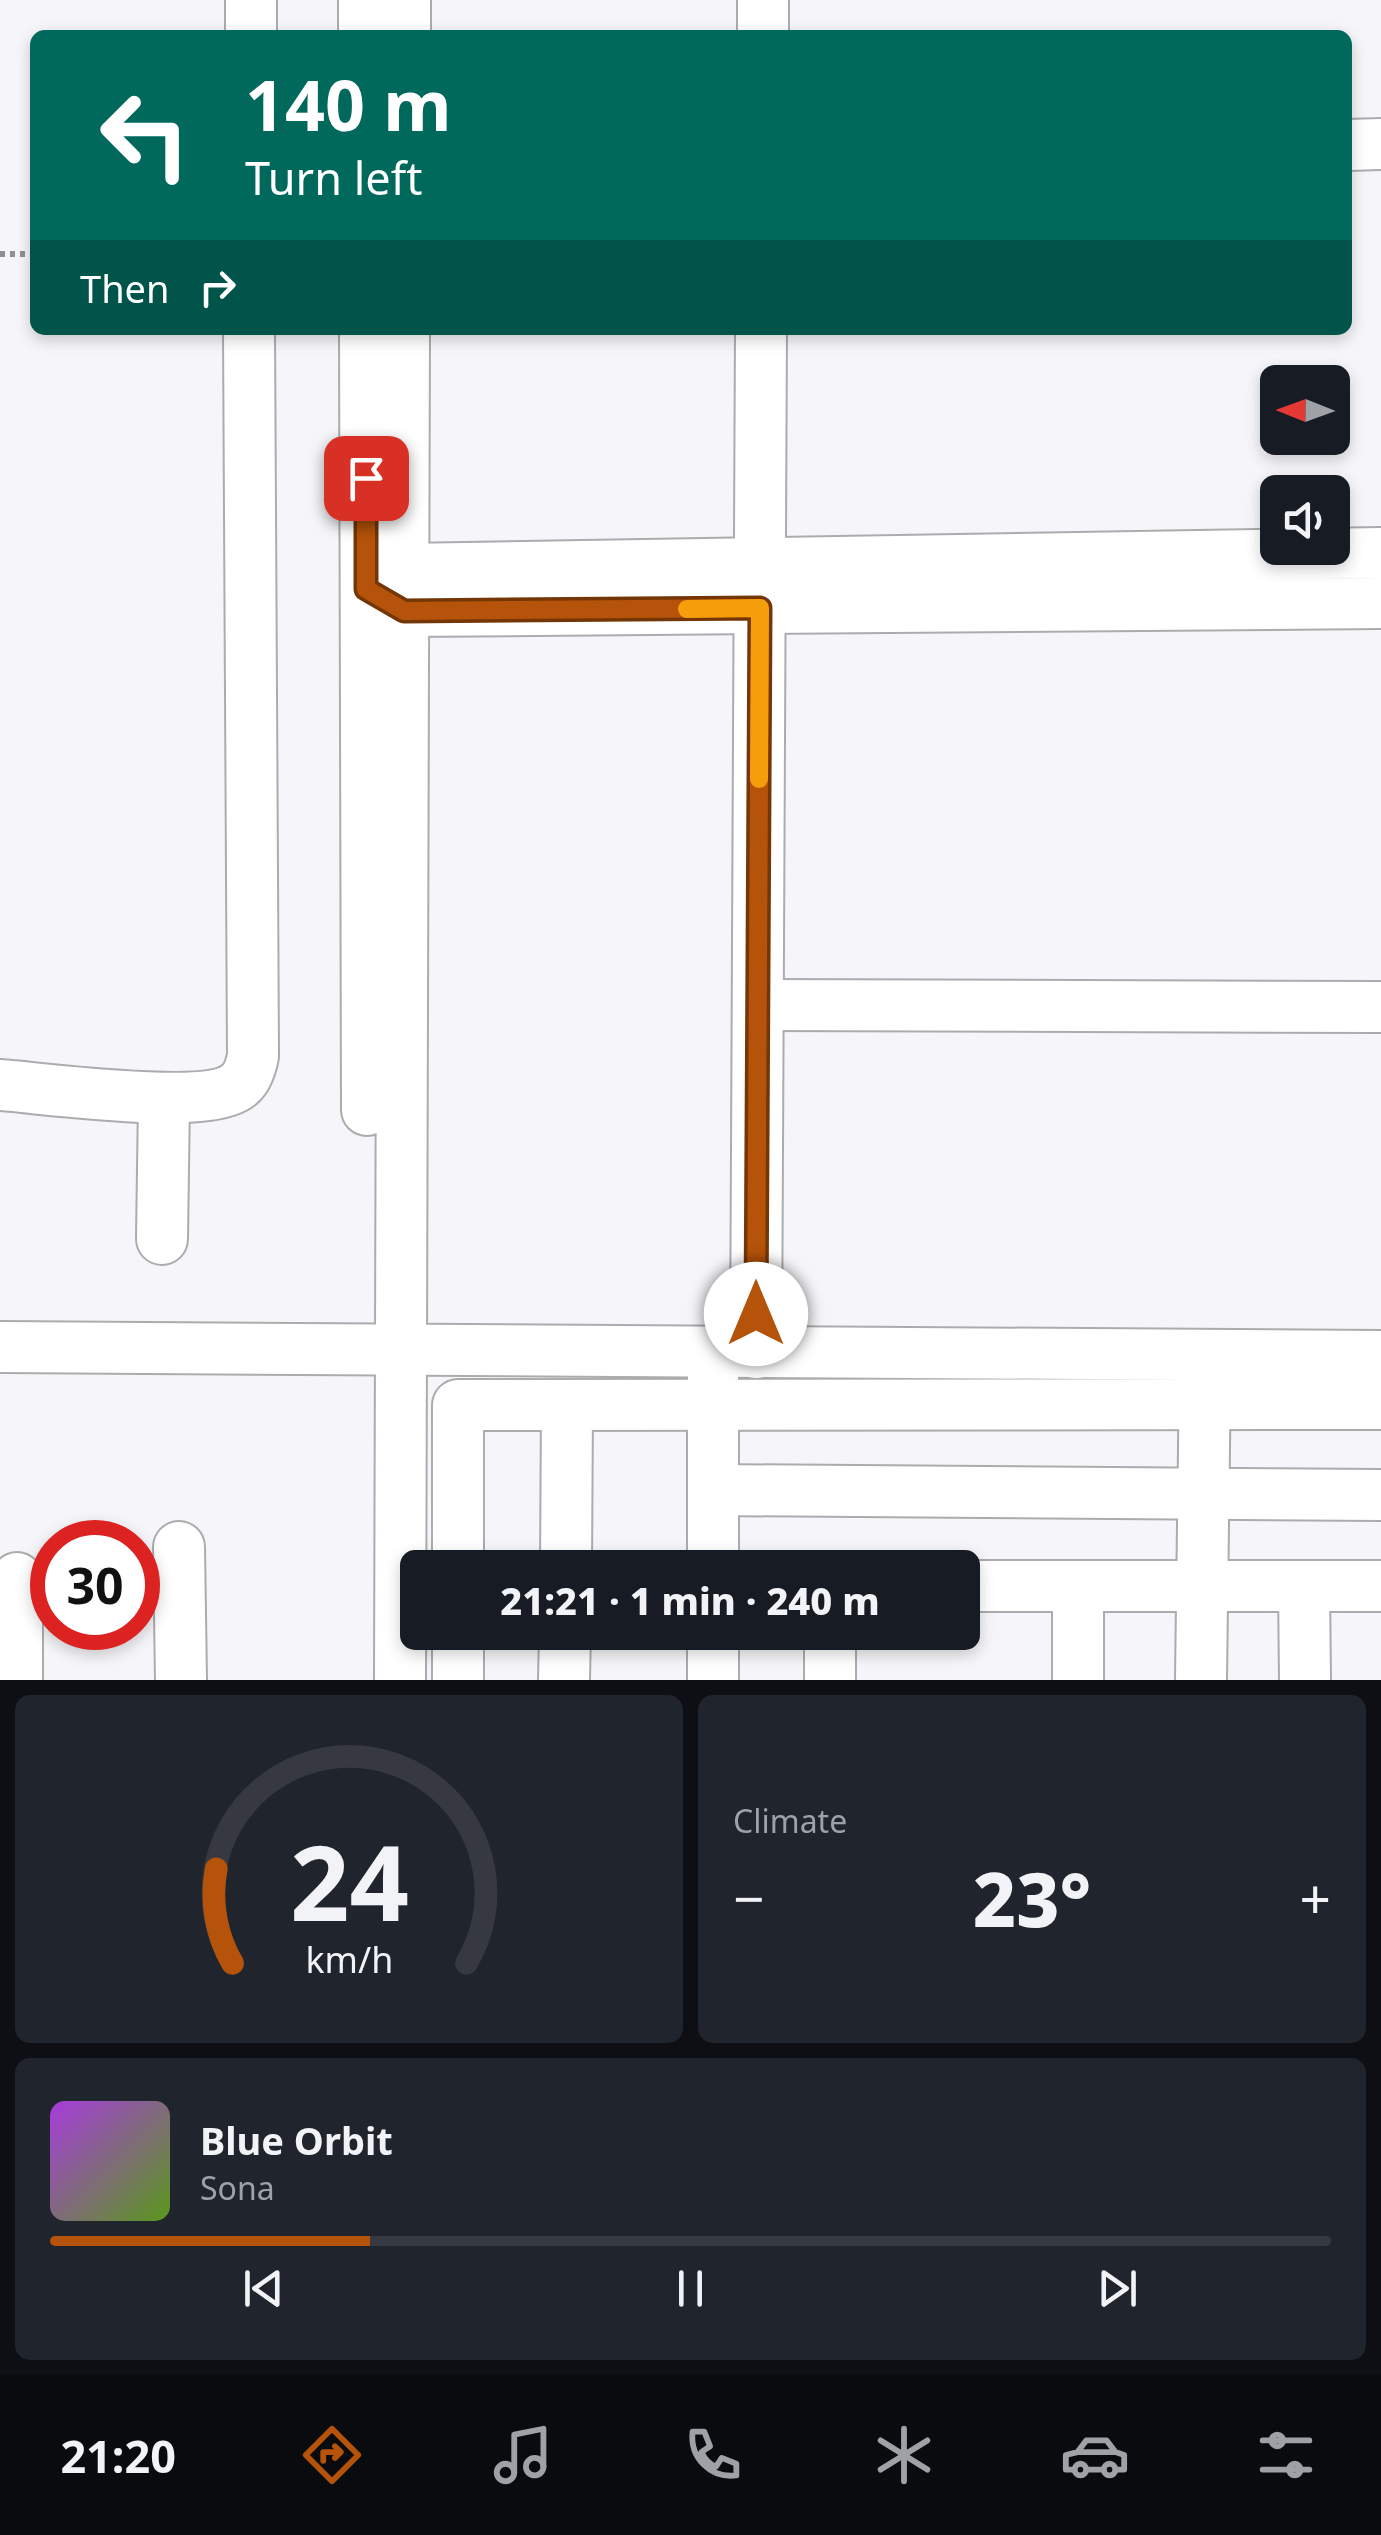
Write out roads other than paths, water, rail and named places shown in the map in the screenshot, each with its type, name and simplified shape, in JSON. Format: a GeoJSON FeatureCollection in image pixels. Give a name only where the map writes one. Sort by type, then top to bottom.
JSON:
{"type":"FeatureCollection","features":[{"type":"Feature","properties":{"kind":"street"},"geometry":{"type":"LineString","coordinates":[[251,0],[251,30]]}},
{"type":"Feature","properties":{"kind":"street"},"geometry":{"type":"LineString","coordinates":[[364,0],[364,30]]}},
{"type":"Feature","properties":{"kind":"street"},"geometry":{"type":"LineString","coordinates":[[405,0],[405,30]]}},
{"type":"Feature","properties":{"kind":"street"},"geometry":{"type":"LineString","coordinates":[[762,30],[763,0]]}},
{"type":"Feature","properties":{"kind":"street"},"geometry":{"type":"LineString","coordinates":[[1352,145],[1381,144]]}},
{"type":"Feature","properties":{"kind":"street"},"geometry":{"type":"LineString","coordinates":[[0,1084],[164,1099],[226,1092],[240,1086],[253,1056],[249,335]]}},
{"type":"Feature","properties":{"kind":"street"},"geometry":{"type":"LineString","coordinates":[[366,335],[391,590]]}},
{"type":"Feature","properties":{"kind":"street"},"geometry":{"type":"LineString","coordinates":[[368,1680],[385,1351],[391,590],[404,335]]}},
{"type":"Feature","properties":{"kind":"street"},"geometry":{"type":"LineString","coordinates":[[713,1550],[713,1404],[735,1353],[758,1006],[761,335]]}},
{"type":"Feature","properties":{"kind":"street"},"geometry":{"type":"LineString","coordinates":[[760,586],[1381,553]]}},
{"type":"Feature","properties":{"kind":"street"},"geometry":{"type":"LineString","coordinates":[[391,590],[760,586],[1381,603]]}},
{"type":"Feature","properties":{"kind":"street"},"geometry":{"type":"LineString","coordinates":[[758,1006],[1381,1007]]}},
{"type":"Feature","properties":{"kind":"street"},"geometry":{"type":"LineString","coordinates":[[162,1239],[164,1099]]}},
{"type":"Feature","properties":{"kind":"street"},"geometry":{"type":"LineString","coordinates":[[0,1347],[735,1353],[1205,1379],[1381,1404]]}},
{"type":"Feature","properties":{"kind":"street"},"geometry":{"type":"LineString","coordinates":[[385,1351],[400,1680]]}},
{"type":"Feature","properties":{"kind":"street"},"geometry":{"type":"LineString","coordinates":[[458,1550],[458,1405],[713,1404],[1205,1379],[1381,1356]]}},
{"type":"Feature","properties":{"kind":"street"},"geometry":{"type":"LineString","coordinates":[[1202,1680],[1205,1379]]}},
{"type":"Feature","properties":{"kind":"street"},"geometry":{"type":"LineString","coordinates":[[566,1550],[568,1405]]}},
{"type":"Feature","properties":{"kind":"street"},"geometry":{"type":"LineString","coordinates":[[714,1490],[1381,1495]]}},
{"type":"Feature","properties":{"kind":"street"},"geometry":{"type":"LineString","coordinates":[[179,1547],[182,1680]]}},
{"type":"Feature","properties":{"kind":"street"},"geometry":{"type":"LineString","coordinates":[[17,1578],[17,1680]]}},
{"type":"Feature","properties":{"kind":"street"},"geometry":{"type":"LineString","coordinates":[[980,1586],[1381,1586]]}},
{"type":"Feature","properties":{"kind":"street"},"geometry":{"type":"LineString","coordinates":[[1078,1586],[1078,1680]]}},
{"type":"Feature","properties":{"kind":"street"},"geometry":{"type":"LineString","coordinates":[[1304,1586],[1305,1680]]}},
{"type":"Feature","properties":{"kind":"street"},"geometry":{"type":"LineString","coordinates":[[458,1650],[458,1680]]}},
{"type":"Feature","properties":{"kind":"street"},"geometry":{"type":"LineString","coordinates":[[564,1680],[565,1650]]}},
{"type":"Feature","properties":{"kind":"street"},"geometry":{"type":"LineString","coordinates":[[713,1650],[713,1680]]}},
{"type":"Feature","properties":{"kind":"street"},"geometry":{"type":"LineString","coordinates":[[830,1650],[830,1680]]}}]}
